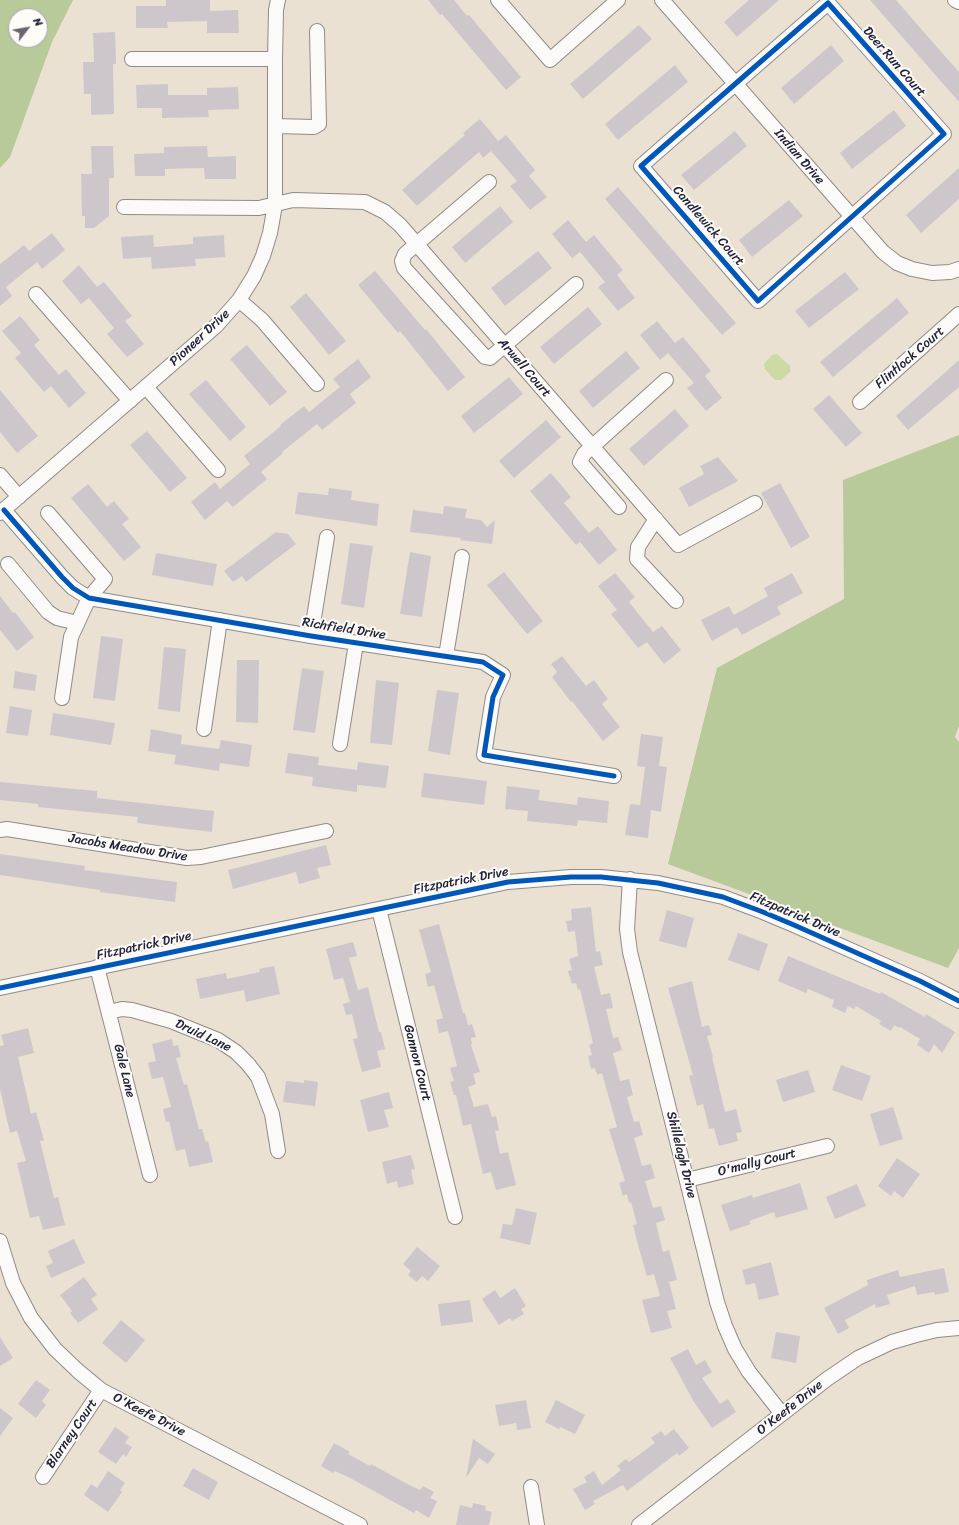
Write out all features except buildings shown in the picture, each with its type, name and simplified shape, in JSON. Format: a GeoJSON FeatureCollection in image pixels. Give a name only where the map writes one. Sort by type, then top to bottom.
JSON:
{"type":"FeatureCollection","features":[{"type":"Feature","properties":{"kind":"street","name":"Pioneer Drive"},"geometry":{"type":"LineString","coordinates":[[2,512],[216,326],[239,300],[254,276],[263,256],[270,233],[275,205],[275,59],[276,10],[278,0]]}},
{"type":"Feature","properties":{"kind":"street"},"geometry":{"type":"LineString","coordinates":[[498,0],[550,60],[618,0]]}},
{"type":"Feature","properties":{"kind":"street","name":"Indian Drive"},"geometry":{"type":"LineString","coordinates":[[662,0],[883,252],[897,263],[912,269],[932,273],[950,272],[959,269]]}},
{"type":"Feature","properties":{"kind":"street"},"geometry":{"type":"LineString","coordinates":[[955,0],[959,2]]}},
{"type":"Feature","properties":{"kind":"street","name":"Deer Run Court"},"geometry":{"type":"LineString","coordinates":[[735,84],[828,3],[944,134],[852,217]]}},
{"type":"Feature","properties":{"kind":"street"},"geometry":{"type":"LineString","coordinates":[[275,126],[314,127],[319,124],[317,31]]}},
{"type":"Feature","properties":{"kind":"street"},"geometry":{"type":"LineString","coordinates":[[132,59],[275,59]]}},
{"type":"Feature","properties":{"kind":"street","name":"Candlewick Court"},"geometry":{"type":"LineString","coordinates":[[735,84],[641,166],[758,301],[852,217]]}},
{"type":"Feature","properties":{"kind":"street"},"geometry":{"type":"LineString","coordinates":[[489,182],[405,254],[402,261],[404,268],[485,357],[490,358],[576,284]]}},
{"type":"Feature","properties":{"kind":"street","name":"Arwell Court"},"geometry":{"type":"LineString","coordinates":[[124,208],[259,208],[293,200],[366,202],[385,212],[417,243],[678,545],[756,504]]}},
{"type":"Feature","properties":{"kind":"street"},"geometry":{"type":"LineString","coordinates":[[36,294],[130,401]]}},
{"type":"Feature","properties":{"kind":"street"},"geometry":{"type":"LineString","coordinates":[[239,300],[262,320],[317,384]]}},
{"type":"Feature","properties":{"kind":"street","name":"Flintlock Court"},"geometry":{"type":"LineString","coordinates":[[860,402],[959,314]]}},
{"type":"Feature","properties":{"kind":"street"},"geometry":{"type":"LineString","coordinates":[[619,507],[580,462],[584,454],[592,446],[666,380]]}},
{"type":"Feature","properties":{"kind":"street"},"geometry":{"type":"LineString","coordinates":[[146,387],[218,470]]}},
{"type":"Feature","properties":{"kind":"street"},"geometry":{"type":"LineString","coordinates":[[0,475],[19,497]]}},
{"type":"Feature","properties":{"kind":"street","name":"Richfield Drive"},"geometry":{"type":"LineString","coordinates":[[2,512],[62,578],[73,588],[89,598],[103,602],[311,636],[483,662],[503,675],[493,698],[484,755],[614,776]]}},
{"type":"Feature","properties":{"kind":"street"},"geometry":{"type":"LineString","coordinates":[[48,513],[105,579],[89,598],[71,637],[62,698]]}},
{"type":"Feature","properties":{"kind":"street"},"geometry":{"type":"LineString","coordinates":[[656,519],[638,547],[637,559],[676,601]]}},
{"type":"Feature","properties":{"kind":"street"},"geometry":{"type":"LineString","coordinates":[[311,636],[327,537]]}},
{"type":"Feature","properties":{"kind":"street"},"geometry":{"type":"LineString","coordinates":[[446,656],[462,557]]}},
{"type":"Feature","properties":{"kind":"street"},"geometry":{"type":"LineString","coordinates":[[8,564],[48,612],[57,618],[77,623]]}},
{"type":"Feature","properties":{"kind":"street"},"geometry":{"type":"LineString","coordinates":[[204,729],[220,620]]}},
{"type":"Feature","properties":{"kind":"street"},"geometry":{"type":"LineString","coordinates":[[340,744],[356,643]]}},
{"type":"Feature","properties":{"kind":"street","name":"Jacobs Meadow Drive"},"geometry":{"type":"LineString","coordinates":[[0,830],[7,829],[187,858],[200,857],[326,831]]}},
{"type":"Feature","properties":{"kind":"street","name":"Fitzpatrick Drive"},"geometry":{"type":"LineString","coordinates":[[0,988],[508,882],[571,877],[630,880],[665,885],[716,896],[756,909],[920,981],[959,1001]]}},
{"type":"Feature","properties":{"kind":"street","name":"Shillelagh Drive"},"geometry":{"type":"LineString","coordinates":[[630,880],[627,929],[630,952],[717,1302],[725,1326],[749,1372],[782,1414]]}},
{"type":"Feature","properties":{"kind":"street","name":"Gannon Court"},"geometry":{"type":"LineString","coordinates":[[379,908],[455,1217]]}},
{"type":"Feature","properties":{"kind":"street","name":"Gale Lane"},"geometry":{"type":"LineString","coordinates":[[98,967],[150,1175]]}},
{"type":"Feature","properties":{"kind":"street","name":"Druid Lane"},"geometry":{"type":"LineString","coordinates":[[109,1012],[122,1009],[132,1010],[171,1021],[218,1040],[236,1052],[258,1077],[272,1114],[278,1151]]}},
{"type":"Feature","properties":{"kind":"street","name":"O'mally Court"},"geometry":{"type":"LineString","coordinates":[[687,1180],[828,1146]]}},
{"type":"Feature","properties":{"kind":"street","name":"O'Keefe Drive"},"geometry":{"type":"LineString","coordinates":[[0,1241],[13,1284],[31,1318],[55,1349],[101,1390],[360,1525]]}},
{"type":"Feature","properties":{"kind":"street","name":"O'Keefe Drive"},"geometry":{"type":"LineString","coordinates":[[639,1525],[842,1368],[875,1349],[916,1335],[938,1330],[959,1328]]}},
{"type":"Feature","properties":{"kind":"street","name":"Blarney Court"},"geometry":{"type":"LineString","coordinates":[[43,1478],[101,1390]]}},
{"type":"Feature","properties":{"kind":"street"},"geometry":{"type":"LineString","coordinates":[[531,1487],[537,1525]]}},
{"type":"Feature","properties":{"kind":"green space"},"geometry":{"type":"Polygon","coordinates":[[[0,0],[73,0],[52,42],[10,157],[0,168],[0,0]]]}},
{"type":"Feature","properties":{"kind":"green space"},"geometry":{"type":"Polygon","coordinates":[[[777,354],[790,366],[790,372],[781,380],[775,380],[765,369],[764,364],[772,355],[777,354]]]}},
{"type":"Feature","properties":{"kind":"green space"},"geometry":{"type":"Polygon","coordinates":[[[959,435],[959,726],[955,737],[959,742],[959,948],[948,968],[668,864],[717,668],[844,599],[843,480],[959,435]]]}},
{"type":"Feature","properties":{"kind":"cycle path"},"geometry":{"type":"LineString","coordinates":[[828,3],[944,134],[758,301],[641,166],[828,3]]}},
{"type":"Feature","properties":{"kind":"cycle path"},"geometry":{"type":"LineString","coordinates":[[4,510],[62,577],[73,588],[89,598],[311,636],[483,662],[503,675],[493,697],[484,755],[614,776]]}},
{"type":"Feature","properties":{"kind":"cycle path"},"geometry":{"type":"LineString","coordinates":[[0,988],[508,882],[571,877],[601,877],[658,883],[723,897],[794,925],[920,981],[959,1001]]}}]}
